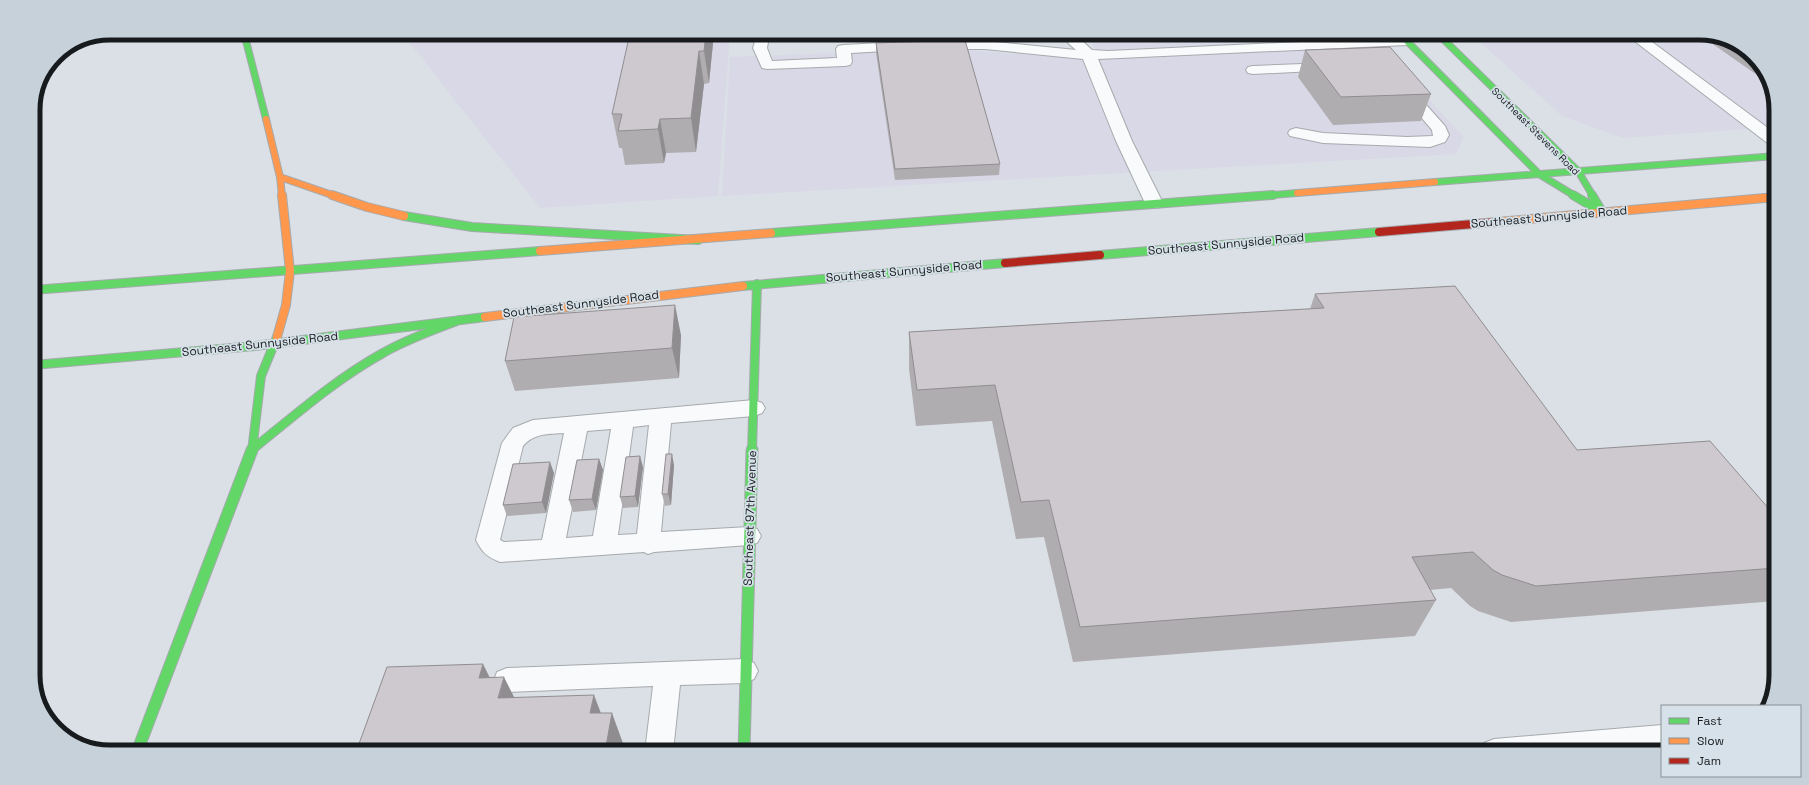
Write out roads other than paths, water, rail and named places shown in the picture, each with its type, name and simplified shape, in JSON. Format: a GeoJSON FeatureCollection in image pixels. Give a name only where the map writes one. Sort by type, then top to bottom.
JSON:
{"type":"FeatureCollection","features":[{"type":"Feature","properties":{"kind":"main road"},"geometry":{"type":"LineString","coordinates":[[140,745],[253,449],[261,376],[276,342],[286,305],[290,272],[289,249],[280,177],[246,40]]}},
{"type":"Feature","properties":{"kind":"main road","name":"Southeast Stevens Road"},"geometry":{"type":"LineString","coordinates":[[1406,40],[1539,174],[1603,213]]}},
{"type":"Feature","properties":{"kind":"main road","name":"Southeast Stevens Road"},"geometry":{"type":"LineString","coordinates":[[1444,40],[1578,171],[1603,213]]}},
{"type":"Feature","properties":{"kind":"main road"},"geometry":{"type":"LineString","coordinates":[[40,290],[290,272],[1154,203],[1769,157]]}},
{"type":"Feature","properties":{"kind":"main road"},"geometry":{"type":"LineString","coordinates":[[280,177],[367,206],[411,218],[472,227],[698,240]]}},
{"type":"Feature","properties":{"kind":"main road","name":"Southeast Sunnyside Road"},"geometry":{"type":"LineString","coordinates":[[40,364],[184,353],[459,320],[625,298],[758,284],[1769,198]]}},
{"type":"Feature","properties":{"kind":"main road","name":"Southeast 97th Avenue"},"geometry":{"type":"LineString","coordinates":[[744,745],[749,536],[758,284]]}},
{"type":"Feature","properties":{"kind":"main road"},"geometry":{"type":"LineString","coordinates":[[253,449],[341,380],[382,354],[417,337],[459,320]]}},
{"type":"Feature","properties":{"kind":"lane"},"geometry":{"type":"LineString","coordinates":[[760,40],[760,48],[767,65],[845,62],[843,49],[923,45],[985,45],[1089,55],[1351,40]]}},
{"type":"Feature","properties":{"kind":"lane"},"geometry":{"type":"LineString","coordinates":[[1073,40],[1089,55],[1124,141],[1154,203]]}},
{"type":"Feature","properties":{"kind":"lane"},"geometry":{"type":"LineString","coordinates":[[1640,40],[1769,137]]}},
{"type":"Feature","properties":{"kind":"lane"},"geometry":{"type":"LineString","coordinates":[[1253,70],[1345,67]]}},
{"type":"Feature","properties":{"kind":"lane"},"geometry":{"type":"LineString","coordinates":[[1296,132],[1323,138],[1407,142],[1430,142],[1439,139],[1441,135],[1439,129],[1399,82]]}},
{"type":"Feature","properties":{"kind":"lane"},"geometry":{"type":"LineString","coordinates":[[749,536],[648,544],[500,552],[491,546],[488,540],[513,442],[521,434],[533,428],[754,408]]}},
{"type":"Feature","properties":{"kind":"lane"},"geometry":{"type":"LineString","coordinates":[[648,544],[661,417]]}},
{"type":"Feature","properties":{"kind":"lane"},"geometry":{"type":"LineString","coordinates":[[604,546],[623,420]]}},
{"type":"Feature","properties":{"kind":"lane"},"geometry":{"type":"LineString","coordinates":[[552,549],[577,425]]}},
{"type":"Feature","properties":{"kind":"lane"},"geometry":{"type":"LineString","coordinates":[[507,680],[745,671]]}},
{"type":"Feature","properties":{"kind":"lane"},"geometry":{"type":"LineString","coordinates":[[660,745],[668,674]]}},
{"type":"Feature","properties":{"kind":"lane"},"geometry":{"type":"LineString","coordinates":[[1578,745],[1661,738]]}}]}
